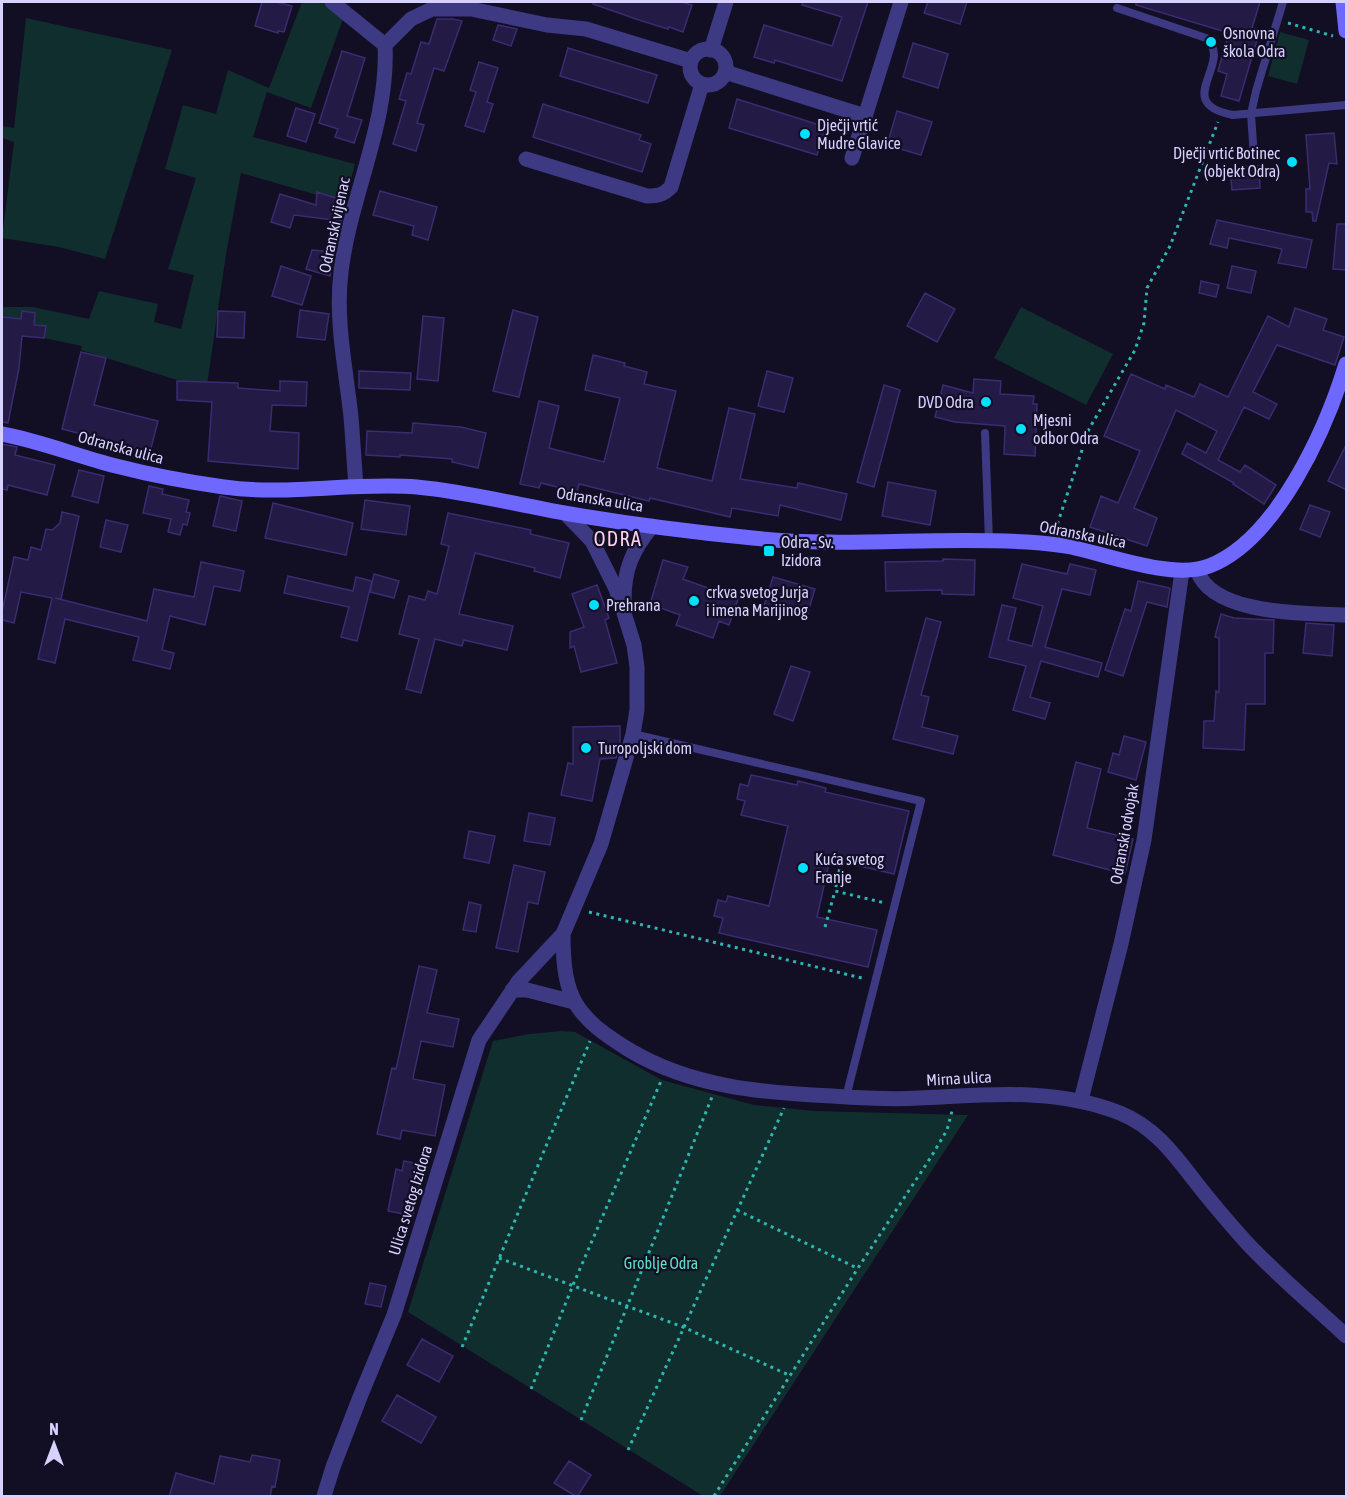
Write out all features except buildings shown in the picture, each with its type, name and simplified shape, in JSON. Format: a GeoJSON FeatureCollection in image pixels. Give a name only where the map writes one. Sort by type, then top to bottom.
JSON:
{"type":"FeatureCollection","features":[{"type":"Feature","properties":{"kind":"street"},"geometry":{"type":"LineString","coordinates":[[332,2],[385,45],[411,19],[432,9],[471,9],[547,25],[586,29],[691,61]]}},
{"type":"Feature","properties":{"kind":"street"},"geometry":{"type":"LineString","coordinates":[[711,50],[726,2]]}},
{"type":"Feature","properties":{"kind":"street"},"geometry":{"type":"LineString","coordinates":[[852,158],[901,2]]}},
{"type":"Feature","properties":{"kind":"street"},"geometry":{"type":"LineString","coordinates":[[1342,34],[1343,2]]}},
{"type":"Feature","properties":{"kind":"street","name":"Odranski vijenac"},"geometry":{"type":"LineString","coordinates":[[356,486],[351,417],[341,347],[341,274],[347,237],[382,97],[386,67],[385,45]]}},
{"type":"Feature","properties":{"kind":"street"},"geometry":{"type":"LineString","coordinates":[[701,50],[711,50],[722,56],[725,72],[713,84],[702,84],[693,77],[691,61],[701,50]]}},
{"type":"Feature","properties":{"kind":"street"},"geometry":{"type":"LineString","coordinates":[[725,72],[865,116]]}},
{"type":"Feature","properties":{"kind":"street"},"geometry":{"type":"LineString","coordinates":[[526,159],[647,196],[665,194],[671,187],[702,84]]}},
{"type":"Feature","properties":{"kind":"street"},"geometry":{"type":"LineString","coordinates":[[1189,570],[1233,555],[1260,528],[1286,493],[1313,450],[1347,364]]}},
{"type":"Feature","properties":{"kind":"street"},"geometry":{"type":"LineString","coordinates":[[2,426],[9,435]]}},
{"type":"Feature","properties":{"kind":"street","name":"Odranska ulica"},"geometry":{"type":"LineString","coordinates":[[9,435],[164,478],[255,491],[356,486],[438,489],[496,498],[565,513],[652,526],[785,541],[989,541],[1050,544],[1149,566],[1189,570]]}},
{"type":"Feature","properties":{"kind":"street"},"geometry":{"type":"LineString","coordinates":[[563,934],[576,909],[601,844],[633,734],[637,710],[637,667],[634,645],[624,613],[612,581],[592,541],[565,513]]}},
{"type":"Feature","properties":{"kind":"street"},"geometry":{"type":"LineString","coordinates":[[624,613],[624,588],[628,565],[634,549],[652,526]]}},
{"type":"Feature","properties":{"kind":"street"},"geometry":{"type":"LineString","coordinates":[[1189,570],[1230,601],[1287,612],[1347,615]]}},
{"type":"Feature","properties":{"kind":"street","name":"Odranski odvojak"},"geometry":{"type":"LineString","coordinates":[[1080,1100],[1121,944],[1144,840],[1189,570]]}},
{"type":"Feature","properties":{"kind":"street","name":"Mirna ulica"},"geometry":{"type":"LineString","coordinates":[[563,934],[563,963],[567,985],[574,1002],[586,1020],[611,1039],[646,1060],[690,1076],[748,1090],[846,1097],[916,1098],[1023,1094],[1080,1100],[1123,1114],[1147,1128],[1160,1139],[1183,1163],[1249,1245],[1347,1336]]}},
{"type":"Feature","properties":{"kind":"street","name":"Ulica svetog Izidora"},"geometry":{"type":"LineString","coordinates":[[324,1497],[356,1407],[394,1315],[473,1057],[485,1030],[512,990],[563,934]]}},
{"type":"Feature","properties":{"kind":"street"},"geometry":{"type":"LineString","coordinates":[[512,990],[527,990],[574,1002]]}},
{"type":"Feature","properties":{"kind":"lane"},"geometry":{"type":"LineString","coordinates":[[1254,158],[1251,114],[1284,2]]}},
{"type":"Feature","properties":{"kind":"lane"},"geometry":{"type":"LineString","coordinates":[[1117,8],[1206,38],[1213,43],[1215,53],[1204,91],[1204,99],[1210,108],[1221,113],[1251,114],[1347,105]]}},
{"type":"Feature","properties":{"kind":"lane"},"geometry":{"type":"LineString","coordinates":[[985,433],[989,541]]}},
{"type":"Feature","properties":{"kind":"lane"},"geometry":{"type":"LineString","coordinates":[[633,734],[921,801],[846,1097]]}},
{"type":"Feature","properties":{"kind":"path"},"geometry":{"type":"LineString","coordinates":[[1278,20],[1342,34]]}},
{"type":"Feature","properties":{"kind":"path"},"geometry":{"type":"LineString","coordinates":[[1050,544],[1089,429],[1134,350],[1144,322],[1147,288],[1170,246],[1221,113]]}},
{"type":"Feature","properties":{"kind":"path"},"geometry":{"type":"LineString","coordinates":[[600,536],[625,542]]}},
{"type":"Feature","properties":{"kind":"path"},"geometry":{"type":"LineString","coordinates":[[825,927],[841,862]]}},
{"type":"Feature","properties":{"kind":"path"},"geometry":{"type":"LineString","coordinates":[[835,891],[896,905]]}},
{"type":"Feature","properties":{"kind":"path"},"geometry":{"type":"LineString","coordinates":[[576,909],[876,982]]}},
{"type":"Feature","properties":{"kind":"path"},"geometry":{"type":"LineString","coordinates":[[462,1347],[590,1041]]}},
{"type":"Feature","properties":{"kind":"path"},"geometry":{"type":"LineString","coordinates":[[531,1389],[573,1285],[662,1080]]}},
{"type":"Feature","properties":{"kind":"path"},"geometry":{"type":"LineString","coordinates":[[581,1420],[713,1094]]}},
{"type":"Feature","properties":{"kind":"path"},"geometry":{"type":"LineString","coordinates":[[714,1497],[947,1130],[953,1096]]}},
{"type":"Feature","properties":{"kind":"path"},"geometry":{"type":"LineString","coordinates":[[628,1450],[784,1108]]}},
{"type":"Feature","properties":{"kind":"path"},"geometry":{"type":"LineString","coordinates":[[737,1210],[858,1268]]}},
{"type":"Feature","properties":{"kind":"path"},"geometry":{"type":"LineString","coordinates":[[500,1258],[683,1328],[790,1376]]}},
{"type":"Feature","properties":{"kind":"green space"},"geometry":{"type":"Polygon","coordinates":[[[302,2],[326,2],[344,16],[311,108],[267,92],[253,137],[355,164],[345,203],[241,173],[226,254],[207,385],[174,379],[81,350],[82,346],[44,338],[46,327],[2,317],[2,307],[33,307],[89,319],[99,291],[158,304],[154,322],[181,329],[194,275],[168,269],[196,178],[165,169],[183,105],[216,114],[228,70],[269,88],[302,2]]]}},
{"type":"Feature","properties":{"kind":"green space"},"geometry":{"type":"Polygon","coordinates":[[[26,18],[172,50],[105,259],[59,247],[2,238],[14,142],[2,138],[2,126],[14,128],[26,18]]]}},
{"type":"Feature","properties":{"kind":"green space"},"geometry":{"type":"Polygon","coordinates":[[[1280,32],[1309,40],[1297,84],[1268,76],[1280,32]]]}},
{"type":"Feature","properties":{"kind":"green space"},"geometry":{"type":"Polygon","coordinates":[[[1021,307],[1113,354],[1086,405],[994,358],[1021,307]]]}},
{"type":"Feature","properties":{"kind":"green space","name":"Groblje Odra"},"geometry":{"type":"Polygon","coordinates":[[[562,1031],[575,1032],[662,1080],[754,1105],[814,1111],[968,1115],[720,1496],[703,1496],[408,1312],[493,1041],[562,1031]]]}},
{"type":"Feature","properties":{"kind":"place","name":"Osnovna škola Odra"},"geometry":{"type":"Point","coordinates":[1211,42]}},
{"type":"Feature","properties":{"kind":"place","name":"Dječji vrtić Mudre Glavice"},"geometry":{"type":"Point","coordinates":[805,134]}},
{"type":"Feature","properties":{"kind":"place","name":"Dječji vrtić Botinec (objekt Odra)"},"geometry":{"type":"Point","coordinates":[1292,162]}},
{"type":"Feature","properties":{"kind":"place","name":"DVD Odra"},"geometry":{"type":"Point","coordinates":[986,402]}},
{"type":"Feature","properties":{"kind":"place","name":"Mjesni odbor Odra"},"geometry":{"type":"Point","coordinates":[1021,429]}},
{"type":"Feature","properties":{"kind":"place","name":"Odra - Sv. Izidora"},"geometry":{"type":"Point","coordinates":[769,551]}},
{"type":"Feature","properties":{"kind":"place","name":"crkva svetog Jurja i imena Marijinog"},"geometry":{"type":"Point","coordinates":[694,601]}},
{"type":"Feature","properties":{"kind":"place","name":"Prehrana"},"geometry":{"type":"Point","coordinates":[594,605]}},
{"type":"Feature","properties":{"kind":"place","name":"Turopoljski dom"},"geometry":{"type":"Point","coordinates":[586,748]}},
{"type":"Feature","properties":{"kind":"place","name":"Kuća svetog Franje"},"geometry":{"type":"Point","coordinates":[803,868]}},
{"type":"Feature","properties":{"kind":"district","name":"ODRA"},"geometry":{"type":"Point","coordinates":[618,539]}}]}
